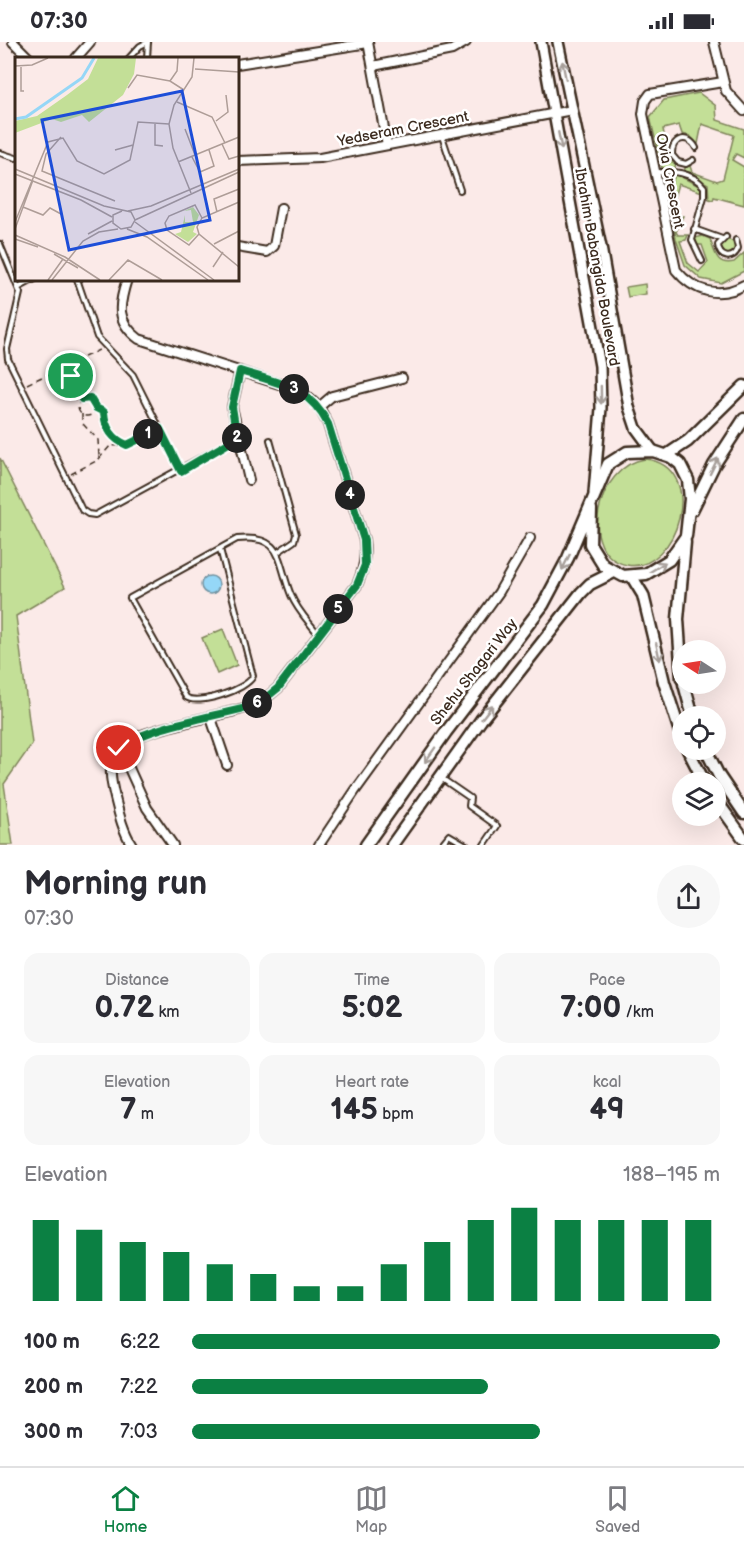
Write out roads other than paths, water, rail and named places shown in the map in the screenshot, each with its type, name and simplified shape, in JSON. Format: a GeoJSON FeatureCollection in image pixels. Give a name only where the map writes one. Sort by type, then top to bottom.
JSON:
{"type":"FeatureCollection","features":[{"type":"Feature","properties":{"kind":"main road"},"geometry":{"type":"LineString","coordinates":[[666,455],[688,441],[744,386]]}},
{"type":"Feature","properties":{"kind":"main road"},"geometry":{"type":"LineString","coordinates":[[689,516],[718,458],[744,420]]}},
{"type":"Feature","properties":{"kind":"main road"},"geometry":{"type":"LineString","coordinates":[[679,640],[678,619],[689,516],[688,480],[680,464],[666,455],[653,451],[639,450],[617,456],[608,464],[592,504],[590,544],[596,557],[612,573],[632,577],[646,574],[663,565],[679,550],[686,536]]}},
{"type":"Feature","properties":{"kind":"main road","name":"Shehu Shagari Way"},"geometry":{"type":"LineString","coordinates":[[366,845],[446,732],[528,627],[555,584],[592,504]]}},
{"type":"Feature","properties":{"kind":"main road"},"geometry":{"type":"LineString","coordinates":[[392,845],[481,720],[581,593],[591,584],[612,573]]}},
{"type":"Feature","properties":{"kind":"main road"},"geometry":{"type":"LineString","coordinates":[[632,577],[643,595],[672,707]]}},
{"type":"Feature","properties":{"kind":"main road"},"geometry":{"type":"LineString","coordinates":[[711,760],[744,813]]}},
{"type":"Feature","properties":{"kind":"main road"},"geometry":{"type":"LineString","coordinates":[[726,814],[744,839]]}},
{"type":"Feature","properties":{"kind":"street"},"geometry":{"type":"LineString","coordinates":[[14,42],[28,57]]}},
{"type":"Feature","properties":{"kind":"street"},"geometry":{"type":"LineString","coordinates":[[77,57],[90,42]]}},
{"type":"Feature","properties":{"kind":"street"},"geometry":{"type":"LineString","coordinates":[[238,64],[368,42],[387,145]]}},
{"type":"Feature","properties":{"kind":"street"},"geometry":{"type":"LineString","coordinates":[[373,66],[452,50],[466,42]]}},
{"type":"Feature","properties":{"kind":"street","name":"Ibrahim Babangida Boulevard"},"geometry":{"type":"LineString","coordinates":[[540,42],[600,366],[601,408],[592,504]]}},
{"type":"Feature","properties":{"kind":"street","name":"Ibrahim Babangida Boulevard"},"geometry":{"type":"LineString","coordinates":[[558,42],[601,247],[629,407],[636,428],[653,451]]}},
{"type":"Feature","properties":{"kind":"street"},"geometry":{"type":"LineString","coordinates":[[714,42],[723,82],[730,98],[744,111]]}},
{"type":"Feature","properties":{"kind":"street","name":"Ovia Crescent"},"geometry":{"type":"LineString","coordinates":[[723,82],[655,92],[646,97],[643,114],[676,270],[688,283],[706,291],[726,293],[744,285]]}},
{"type":"Feature","properties":{"kind":"street","name":"Yedseram Crescent"},"geometry":{"type":"LineString","coordinates":[[238,161],[301,160],[572,110]]}},
{"type":"Feature","properties":{"kind":"street"},"geometry":{"type":"LineString","coordinates":[[238,246],[271,251],[281,208]]}},
{"type":"Feature","properties":{"kind":"street"},"geometry":{"type":"LineString","coordinates":[[127,280],[120,303],[122,321],[128,331],[139,339],[301,391],[319,407],[328,424],[366,553],[365,565],[357,585],[278,688],[262,701],[211,718],[129,740],[119,748],[112,759],[113,790],[126,837],[132,845]]}},
{"type":"Feature","properties":{"kind":"street"},"geometry":{"type":"LineString","coordinates":[[240,371],[232,407],[237,438],[249,480]]}},
{"type":"Feature","properties":{"kind":"street"},"geometry":{"type":"LineString","coordinates":[[319,407],[332,396],[402,378]]}},
{"type":"Feature","properties":{"kind":"street"},"geometry":{"type":"LineString","coordinates":[[319,845],[355,791],[499,592],[530,538]]}},
{"type":"Feature","properties":{"kind":"street"},"geometry":{"type":"LineString","coordinates":[[211,718],[227,765]]}},
{"type":"Feature","properties":{"kind":"street"},"geometry":{"type":"LineString","coordinates":[[112,759],[128,766],[147,808],[173,845]]}},
{"type":"Feature","properties":{"kind":"lane"},"geometry":{"type":"LineString","coordinates":[[130,57],[140,46],[148,42]]}},
{"type":"Feature","properties":{"kind":"lane"},"geometry":{"type":"LineString","coordinates":[[147,57],[148,42]]}},
{"type":"Feature","properties":{"kind":"lane"},"geometry":{"type":"LineString","coordinates":[[442,135],[459,190]]}},
{"type":"Feature","properties":{"kind":"lane"},"geometry":{"type":"LineString","coordinates":[[681,163],[672,155],[675,143],[681,139],[689,140],[696,148]]}},
{"type":"Feature","properties":{"kind":"lane"},"geometry":{"type":"LineString","coordinates":[[0,153],[15,158]]}},
{"type":"Feature","properties":{"kind":"lane"},"geometry":{"type":"LineString","coordinates":[[681,163],[693,160]]}},
{"type":"Feature","properties":{"kind":"lane"},"geometry":{"type":"LineString","coordinates":[[679,172],[681,163]]}},
{"type":"Feature","properties":{"kind":"lane"},"geometry":{"type":"LineString","coordinates":[[655,173],[679,172],[704,187],[704,197],[694,230],[694,247],[702,261]]}},
{"type":"Feature","properties":{"kind":"lane"},"geometry":{"type":"LineString","coordinates":[[694,230],[724,238],[718,248],[723,256],[733,256],[741,248],[736,240]]}},
{"type":"Feature","properties":{"kind":"lane"},"geometry":{"type":"LineString","coordinates":[[0,243],[15,276]]}},
{"type":"Feature","properties":{"kind":"lane"},"geometry":{"type":"LineString","coordinates":[[17,280],[20,287],[7,349],[8,359],[82,510],[88,514],[95,514],[181,471],[237,438]]}},
{"type":"Feature","properties":{"kind":"lane"},"geometry":{"type":"LineString","coordinates":[[20,287],[33,280]]}},
{"type":"Feature","properties":{"kind":"lane"},"geometry":{"type":"LineString","coordinates":[[77,280],[97,337],[133,375],[181,471]]}},
{"type":"Feature","properties":{"kind":"lane"},"geometry":{"type":"LineString","coordinates":[[270,440],[296,534],[294,541],[278,552]]}},
{"type":"Feature","properties":{"kind":"lane"},"geometry":{"type":"LineString","coordinates":[[220,549],[253,676],[244,686],[201,702],[191,702],[179,687],[130,598],[237,539],[255,537],[266,540],[278,552],[297,609],[318,634]]}},
{"type":"Feature","properties":{"kind":"lane"},"geometry":{"type":"LineString","coordinates":[[440,777],[470,798],[469,806],[496,826],[484,845]]}},
{"type":"Feature","properties":{"kind":"lane"},"geometry":{"type":"LineString","coordinates":[[441,845],[449,835],[466,845]]}},
{"type":"Feature","properties":{"kind":"water"},"geometry":{"type":"Polygon","coordinates":[[[210,576],[218,581],[219,585],[214,593],[210,594],[202,589],[201,585],[206,577],[210,576]]]}}]}
